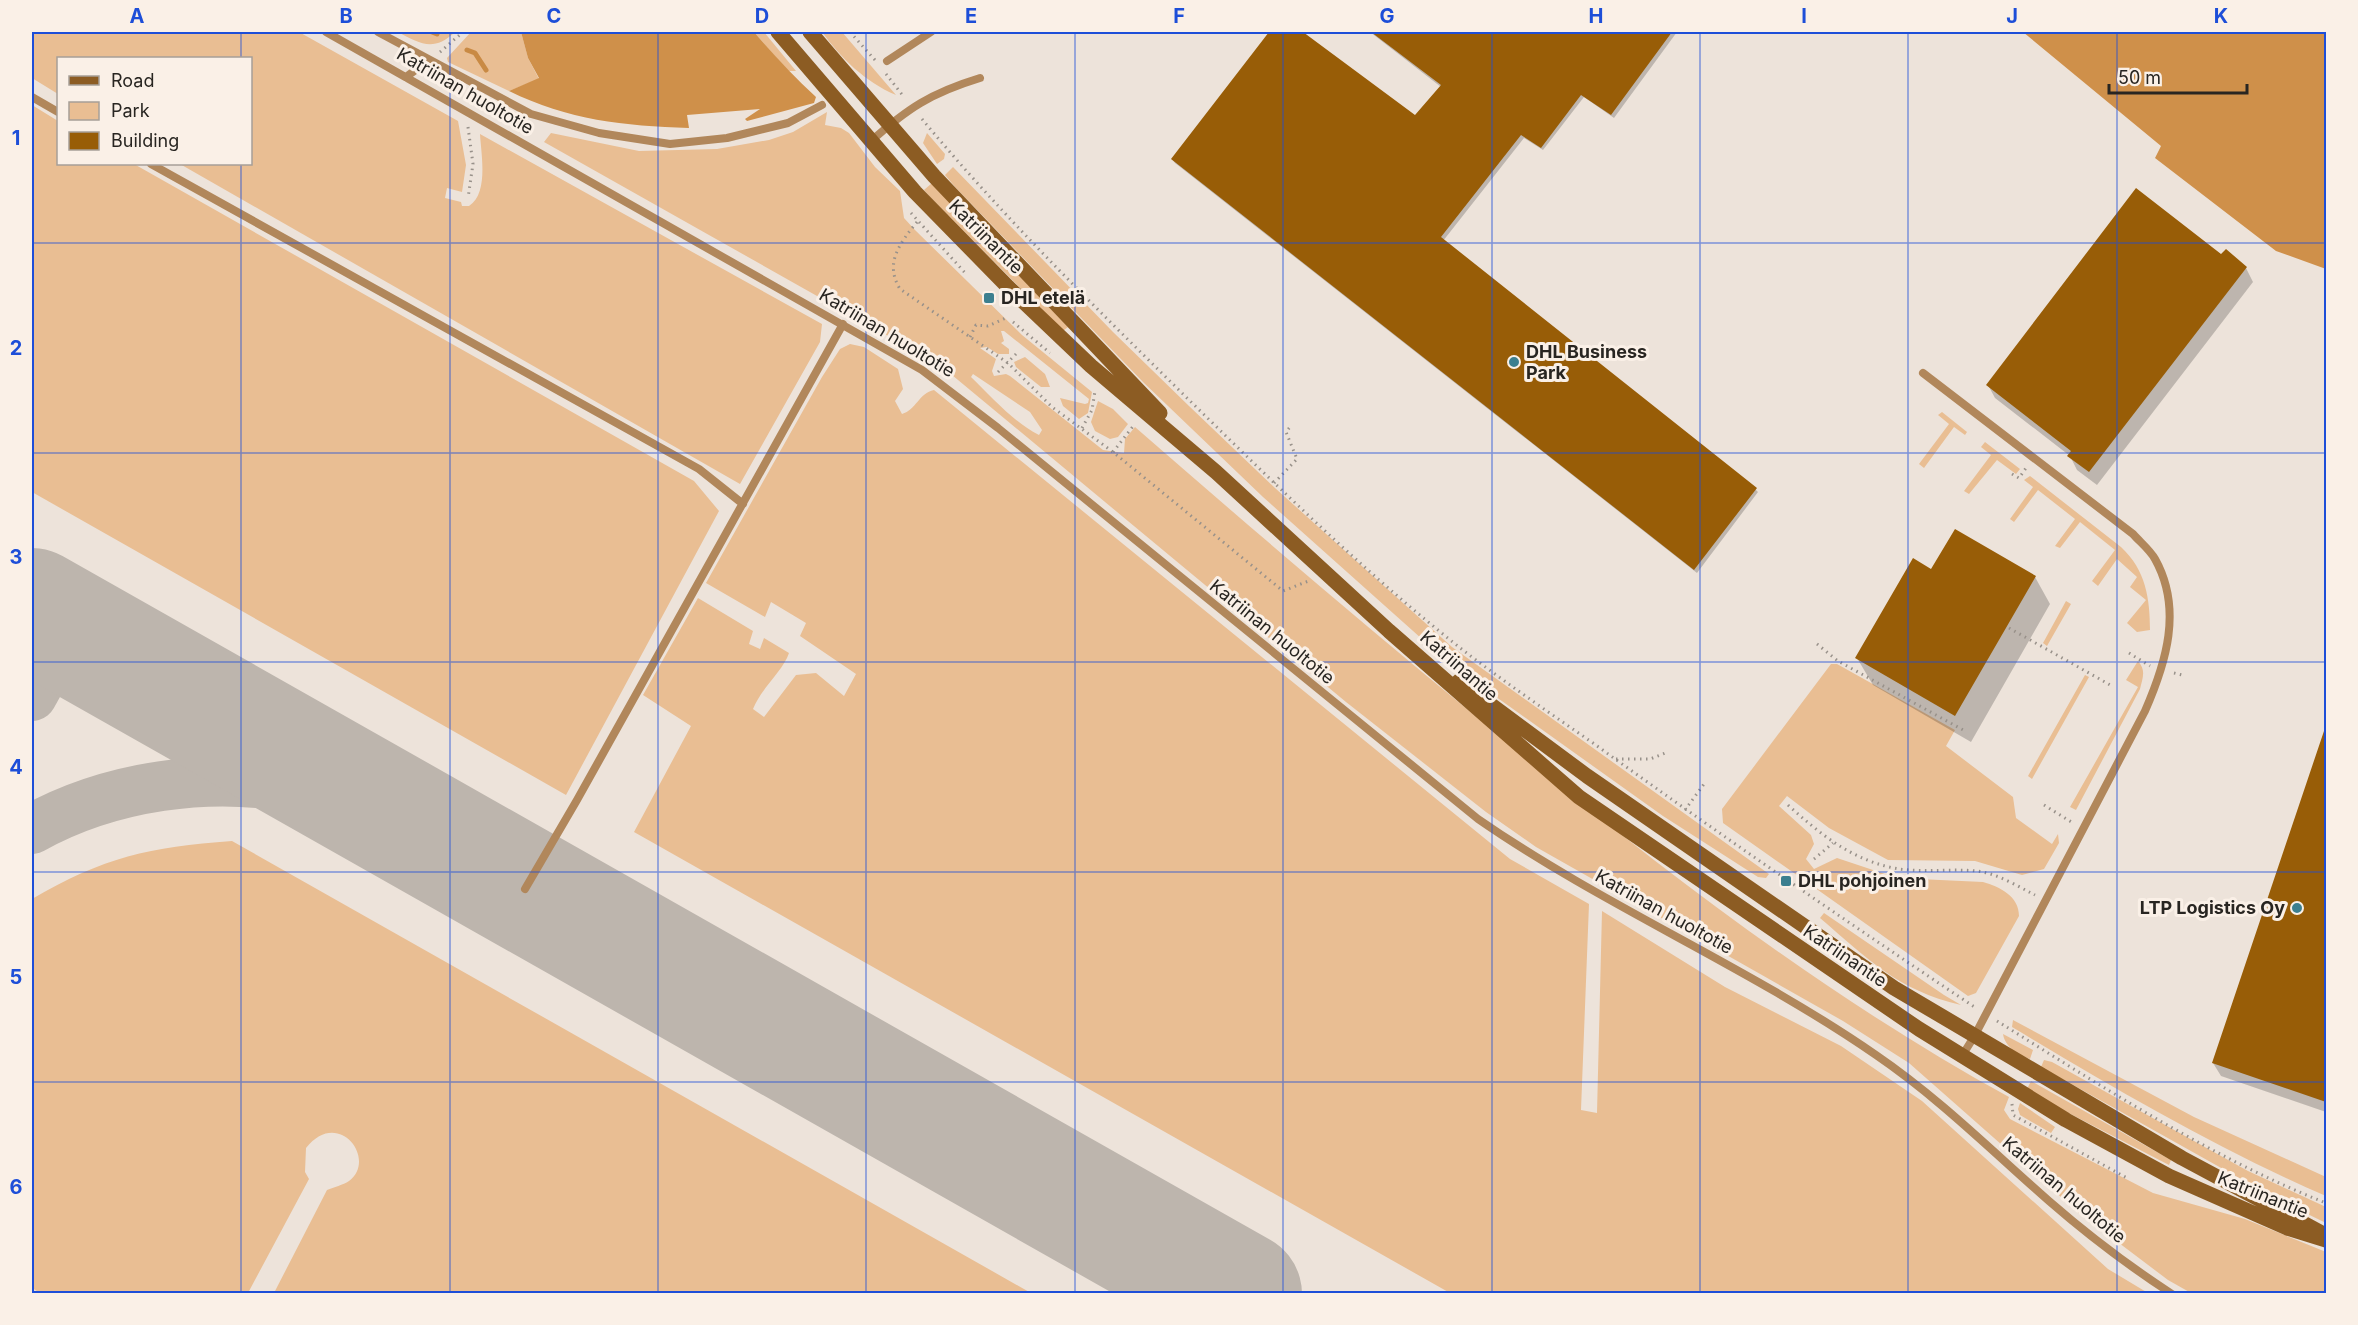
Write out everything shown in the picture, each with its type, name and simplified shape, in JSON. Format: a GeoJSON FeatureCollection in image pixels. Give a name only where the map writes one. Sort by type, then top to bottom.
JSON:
{"type":"FeatureCollection","features":[{"type":"Feature","properties":{"kind":"main road","name":"Katriinantie"},"geometry":{"type":"LineString","coordinates":[[778,32],[915,192],[1008,287],[1091,366],[1216,472],[1389,631],[1579,797],[1772,931],[1962,1056],[2066,1120],[2169,1176],[2287,1228],[2326,1238]]}},
{"type":"Feature","properties":{"kind":"main road","name":"Katriinantie"},"geometry":{"type":"LineString","coordinates":[[810,32],[934,176],[1216,472]]}},
{"type":"Feature","properties":{"kind":"main road","name":"Katriinantie"},"geometry":{"type":"LineString","coordinates":[[1389,631],[1524,727],[1587,776],[1885,982],[2182,1158],[2326,1238]]}},
{"type":"Feature","properties":{"kind":"lane","name":"Katriinan huoltotie"},"geometry":{"type":"LineString","coordinates":[[326,32],[922,370],[960,398],[1478,819],[1560,874],[1731,969],[1874,1053],[1923,1088],[2093,1238],[2172,1293]]}},
{"type":"Feature","properties":{"kind":"lane"},"geometry":{"type":"LineString","coordinates":[[378,32],[531,114],[599,133],[670,144],[727,138],[788,123],[822,105]]}},
{"type":"Feature","properties":{"kind":"lane"},"geometry":{"type":"LineString","coordinates":[[887,61],[931,32]]}},
{"type":"Feature","properties":{"kind":"lane"},"geometry":{"type":"LineString","coordinates":[[406,77],[429,60]]}},
{"type":"Feature","properties":{"kind":"lane"},"geometry":{"type":"LineString","coordinates":[[870,142],[912,107],[944,89],[980,78]]}},
{"type":"Feature","properties":{"kind":"lane"},"geometry":{"type":"LineString","coordinates":[[32,97],[57,111]]}},
{"type":"Feature","properties":{"kind":"lane"},"geometry":{"type":"LineString","coordinates":[[153,165],[699,469],[743,504]]}},
{"type":"Feature","properties":{"kind":"lane"},"geometry":{"type":"LineString","coordinates":[[525,889],[843,324]]}},
{"type":"Feature","properties":{"kind":"lane"},"geometry":{"type":"LineString","coordinates":[[1923,373],[2133,534],[2153,557],[2162,574],[2170,614],[2166,656],[2156,685],[1962,1056]]}},
{"type":"Feature","properties":{"kind":"path"},"geometry":{"type":"LineString","coordinates":[[429,60],[463,32]]}},
{"type":"Feature","properties":{"kind":"path"},"geometry":{"type":"LineString","coordinates":[[912,107],[955,159],[1076,289],[1274,483],[1400,597],[1468,653],[1786,881],[1985,1014],[2167,1123],[2243,1164],[2326,1203]]}},
{"type":"Feature","properties":{"kind":"path"},"geometry":{"type":"LineString","coordinates":[[466,110],[473,164],[468,198]]}},
{"type":"Feature","properties":{"kind":"path"},"geometry":{"type":"LineString","coordinates":[[917,222],[895,251],[893,278],[900,289],[1008,363],[1052,407],[1113,452],[1283,591],[1312,580]]}},
{"type":"Feature","properties":{"kind":"path"},"geometry":{"type":"LineString","coordinates":[[970,338],[976,325],[988,326],[1008,317]]}},
{"type":"Feature","properties":{"kind":"path"},"geometry":{"type":"LineString","coordinates":[[998,372],[1018,352]]}},
{"type":"Feature","properties":{"kind":"path"},"geometry":{"type":"LineString","coordinates":[[1082,428],[1092,410],[1095,389]]}},
{"type":"Feature","properties":{"kind":"path"},"geometry":{"type":"LineString","coordinates":[[1113,452],[1136,423]]}},
{"type":"Feature","properties":{"kind":"path"},"geometry":{"type":"LineString","coordinates":[[1274,483],[1297,459],[1286,432],[1290,427]]}},
{"type":"Feature","properties":{"kind":"path"},"geometry":{"type":"LineString","coordinates":[[2009,628],[2112,686]]}},
{"type":"Feature","properties":{"kind":"path"},"geometry":{"type":"LineString","coordinates":[[1817,644],[1838,661],[1965,731]]}},
{"type":"Feature","properties":{"kind":"path"},"geometry":{"type":"LineString","coordinates":[[1615,759],[1650,759],[1668,752]]}},
{"type":"Feature","properties":{"kind":"path"},"geometry":{"type":"LineString","coordinates":[[1685,810],[1704,784]]}},
{"type":"Feature","properties":{"kind":"path"},"geometry":{"type":"LineString","coordinates":[[1788,805],[1833,843],[1857,856],[1889,867],[1919,871],[1978,871],[2002,879],[2045,900]]}},
{"type":"Feature","properties":{"kind":"path"},"geometry":{"type":"LineString","coordinates":[[1814,859],[1833,843]]}},
{"type":"Feature","properties":{"kind":"green space"},"geometry":{"type":"Polygon","coordinates":[[[32,32],[299,32],[458,121],[466,165],[462,192],[447,188],[445,198],[461,202],[462,206],[469,206],[475,200],[482,183],[480,134],[822,324],[820,342],[740,484],[182,165],[252,165],[252,57],[57,57],[57,93],[32,78],[32,32]]]}},
{"type":"Feature","properties":{"kind":"green space"},"geometry":{"type":"Polygon","coordinates":[[[398,32],[455,32],[440,42],[427,44],[398,32]]]}},
{"type":"Feature","properties":{"kind":"green space"},"geometry":{"type":"Polygon","coordinates":[[[471,32],[521,32],[528,58],[539,79],[509,91],[448,62],[447,58],[471,32]]]}},
{"type":"Feature","properties":{"kind":"green space"},"geometry":{"type":"Polygon","coordinates":[[[754,32],[764,32],[796,71],[788,71],[754,32]]]}},
{"type":"Feature","properties":{"kind":"green space"},"geometry":{"type":"Polygon","coordinates":[[[822,32],[842,32],[896,95],[864,76],[837,51],[822,32]]]}},
{"type":"Feature","properties":{"kind":"green space"},"geometry":{"type":"Polygon","coordinates":[[[32,105],[57,120],[57,165],[136,165],[694,481],[719,511],[566,795],[32,492],[32,105]]]}},
{"type":"Feature","properties":{"kind":"green space"},"geometry":{"type":"Polygon","coordinates":[[[827,112],[825,125],[841,128],[849,133],[875,167],[900,191],[904,218],[915,230],[1022,335],[1092,392],[1088,413],[1079,419],[1063,406],[1060,398],[1085,404],[1089,399],[1004,331],[1001,331],[1004,341],[1001,343],[1009,349],[1009,354],[998,354],[987,347],[980,348],[996,359],[992,371],[994,376],[1006,374],[1010,376],[1103,450],[1124,453],[1125,439],[1135,427],[1261,536],[1536,766],[1600,818],[1732,918],[1867,1012],[1937,1056],[2009,1097],[2004,1110],[2010,1119],[2153,1193],[2245,1219],[2326,1252],[2326,1293],[2191,1293],[2168,1280],[2078,1212],[1909,1063],[1843,1021],[1536,847],[1486,812],[1346,702],[952,375],[920,354],[544,142],[551,133],[639,151],[717,149],[769,140],[793,132],[827,112]],[[973,374],[971,377],[1012,416],[1039,435],[1042,430],[1030,412],[973,374]]]}},
{"type":"Feature","properties":{"kind":"green space"},"geometry":{"type":"Polygon","coordinates":[[[927,133],[945,154],[944,159],[937,164],[923,143],[927,133]]]}},
{"type":"Feature","properties":{"kind":"green space"},"geometry":{"type":"Polygon","coordinates":[[[953,167],[1113,332],[1189,406],[1275,488],[1452,647],[1769,874],[1766,878],[1758,877],[1663,816],[1450,664],[1263,497],[1144,383],[956,188],[945,175],[953,167]]]}},
{"type":"Feature","properties":{"kind":"green space"},"geometry":{"type":"Polygon","coordinates":[[[932,183],[1068,327],[1063,331],[931,198],[924,190],[932,183]]]}},
{"type":"Feature","properties":{"kind":"green space"},"geometry":{"type":"Polygon","coordinates":[[[850,344],[864,347],[898,369],[903,389],[895,401],[902,414],[911,409],[925,394],[934,390],[1510,859],[1589,904],[1581,1110],[1597,1113],[1602,911],[1725,987],[1841,1046],[1922,1101],[2108,1269],[2148,1293],[1450,1293],[634,832],[691,726],[643,695],[698,598],[753,631],[749,644],[760,649],[764,638],[789,653],[753,709],[764,717],[796,675],[816,673],[844,696],[856,674],[800,636],[806,623],[771,602],[765,617],[706,583],[822,377],[840,349],[850,344]]]}},
{"type":"Feature","properties":{"kind":"green space"},"geometry":{"type":"Polygon","coordinates":[[[1025,357],[1045,374],[1050,387],[1041,387],[1016,367],[1014,362],[1025,357]]]}},
{"type":"Feature","properties":{"kind":"green space"},"geometry":{"type":"Polygon","coordinates":[[[1098,401],[1113,409],[1128,424],[1118,437],[1110,439],[1095,431],[1091,422],[1098,401]]]}},
{"type":"Feature","properties":{"kind":"green space"},"geometry":{"type":"Polygon","coordinates":[[[1942,412],[1967,432],[1965,435],[1954,427],[1924,468],[1919,464],[1949,424],[1938,415],[1942,412]]]}},
{"type":"Feature","properties":{"kind":"green space"},"geometry":{"type":"Polygon","coordinates":[[[1985,442],[2020,469],[2016,474],[1997,460],[1969,494],[1964,491],[1991,455],[1981,447],[1985,442]]]}},
{"type":"Feature","properties":{"kind":"green space"},"geometry":{"type":"Polygon","coordinates":[[[2030,476],[2121,547],[2129,556],[2136,565],[2145,586],[2150,630],[2137,632],[2127,623],[2146,600],[2130,587],[2137,577],[2117,559],[2098,586],[2092,581],[2115,550],[2080,522],[2060,548],[2055,546],[2075,519],[2038,490],[2014,522],[2010,519],[2033,487],[2024,480],[2030,476]]]}},
{"type":"Feature","properties":{"kind":"green space"},"geometry":{"type":"Polygon","coordinates":[[[2066,601],[2071,604],[2047,646],[2043,643],[2066,601]]]}},
{"type":"Feature","properties":{"kind":"green space"},"geometry":{"type":"Polygon","coordinates":[[[2138,661],[2143,671],[2140,689],[2076,810],[2070,807],[2138,687],[2126,680],[2138,661]]]}},
{"type":"Feature","properties":{"kind":"green space"},"geometry":{"type":"Polygon","coordinates":[[[1831,664],[1837,664],[1955,730],[1946,746],[2013,797],[2016,818],[2052,844],[2058,834],[2059,843],[2044,869],[2022,875],[1975,861],[1888,860],[1829,828],[1787,796],[1779,806],[1811,835],[1814,844],[1806,859],[1814,869],[1837,858],[1897,878],[1983,882],[2007,893],[2016,903],[2019,916],[1976,993],[1968,996],[1723,823],[1722,809],[1831,664]]]}},
{"type":"Feature","properties":{"kind":"green space"},"geometry":{"type":"Polygon","coordinates":[[[2085,675],[2089,677],[2032,779],[2028,776],[2085,675]]]}},
{"type":"Feature","properties":{"kind":"green space"},"geometry":{"type":"Polygon","coordinates":[[[232,841],[1031,1293],[274,1293],[327,1190],[349,1181],[357,1172],[359,1161],[357,1150],[341,1135],[330,1133],[318,1137],[306,1148],[305,1172],[309,1179],[248,1293],[42,1294],[32,1288],[32,899],[82,873],[128,856],[203,843],[232,841]]]}},
{"type":"Feature","properties":{"kind":"green space"},"geometry":{"type":"Polygon","coordinates":[[[1824,913],[1961,1005],[1919,991],[1884,971],[1820,918],[1824,913]]]}},
{"type":"Feature","properties":{"kind":"green space"},"geometry":{"type":"Polygon","coordinates":[[[2013,1020],[2194,1117],[2326,1177],[2326,1196],[2245,1158],[2127,1095],[2012,1027],[2013,1020]]]}},
{"type":"Feature","properties":{"kind":"green space"},"geometry":{"type":"Polygon","coordinates":[[[2003,1034],[2033,1050],[2030,1059],[2013,1050],[2006,1043],[2003,1034]]]}},
{"type":"Feature","properties":{"kind":"green space"},"geometry":{"type":"Polygon","coordinates":[[[2044,1060],[2052,1062],[2248,1171],[2326,1207],[2326,1223],[2273,1197],[2041,1067],[2044,1060]]]}},
{"type":"Feature","properties":{"kind":"green space"},"geometry":{"type":"Polygon","coordinates":[[[2031,1081],[2171,1160],[2169,1165],[2026,1091],[2031,1081]]]}},
{"type":"Feature","properties":{"kind":"green space"},"geometry":{"type":"Polygon","coordinates":[[[2020,1103],[2055,1127],[2051,1133],[2020,1115],[2018,1109],[2020,1103]]]}},
{"type":"Feature","properties":{"kind":"shaded area"},"geometry":{"type":"Polygon","coordinates":[[[521,32],[754,32],[816,97],[814,103],[747,121],[745,119],[760,109],[687,115],[689,128],[597,120],[553,109],[509,91],[539,78],[528,58],[521,32]]]}},
{"type":"Feature","properties":{"kind":"shaded area"},"geometry":{"type":"Polygon","coordinates":[[[2023,32],[2326,32],[2326,269],[2276,251],[2155,158],[2161,146],[2023,32]]]}},
{"type":"Feature","properties":{"kind":"building","name":"DHL Business Park"},"geometry":{"type":"Polygon","coordinates":[[[1269,32],[1303,32],[1415,115],[1441,85],[1371,32],[1672,32],[1611,115],[1581,95],[1541,148],[1521,135],[1441,237],[1757,488],[1694,570],[1171,159],[1269,32]]]}},
{"type":"Feature","properties":{"kind":"building"},"geometry":{"type":"Polygon","coordinates":[[[2136,188],[2221,254],[2226,249],[2247,267],[2089,472],[2067,456],[2071,451],[1986,385],[2136,188]]]}},
{"type":"Feature","properties":{"kind":"building"},"geometry":{"type":"Polygon","coordinates":[[[1955,529],[2036,576],[1955,716],[1855,658],[1913,558],[1931,569],[1955,529]]]}},
{"type":"Feature","properties":{"kind":"building"},"geometry":{"type":"Polygon","coordinates":[[[2324,731],[2326,731],[2326,1102],[2212,1063],[2324,731]]]}},
{"type":"Feature","properties":{"kind":"waterway"},"geometry":{"type":"LineString","coordinates":[[432,32],[437,34]]}},
{"type":"Feature","properties":{"kind":"waterway"},"geometry":{"type":"LineString","coordinates":[[467,50],[475,53],[486,70]]}},
{"type":"Feature","properties":{"kind":"taxiway"},"geometry":{"type":"LineString","coordinates":[[32,696],[68,631]]}},
{"type":"Feature","properties":{"kind":"taxiway"},"geometry":{"type":"LineString","coordinates":[[32,639],[128,664]]}},
{"type":"Feature","properties":{"kind":"taxiway"},"geometry":{"type":"LineString","coordinates":[[32,829],[94,802],[161,786],[196,782],[264,784],[297,789],[359,807],[419,829]]}},
{"type":"Feature","properties":{"kind":"runway"},"geometry":{"type":"LineString","coordinates":[[32,610],[1240,1294]]}},
{"type":"Feature","properties":{"kind":"place","name":"DHL etelä"},"geometry":{"type":"Point","coordinates":[989,298]}},
{"type":"Feature","properties":{"kind":"place","name":"DHL Business Park"},"geometry":{"type":"Point","coordinates":[1514,362]}},
{"type":"Feature","properties":{"kind":"place","name":"DHL pohjoinen"},"geometry":{"type":"Point","coordinates":[1786,881]}},
{"type":"Feature","properties":{"kind":"place","name":"LTP Logistics Oy"},"geometry":{"type":"Point","coordinates":[2297,908]}}]}
